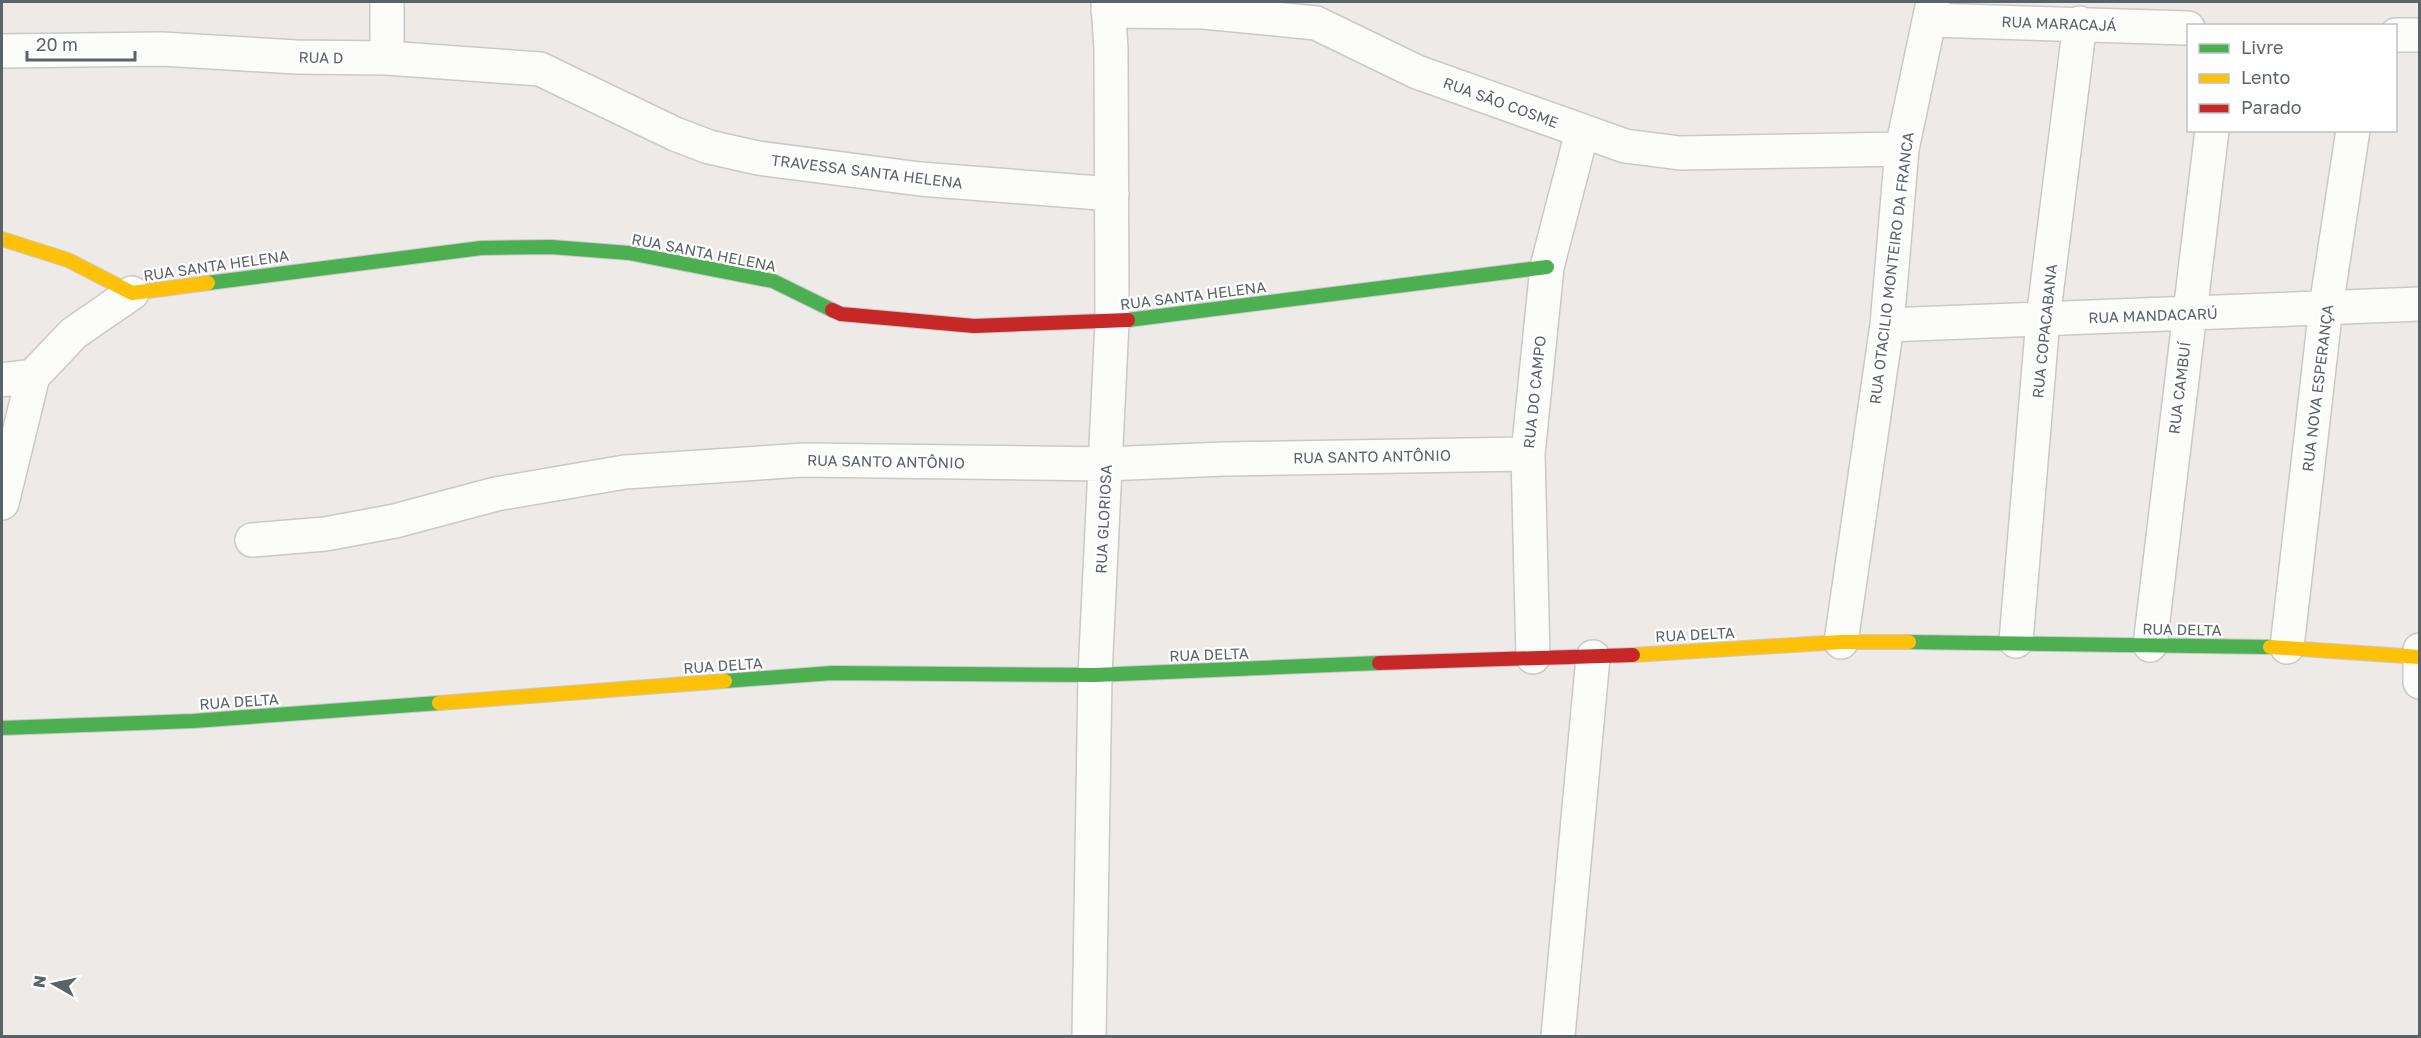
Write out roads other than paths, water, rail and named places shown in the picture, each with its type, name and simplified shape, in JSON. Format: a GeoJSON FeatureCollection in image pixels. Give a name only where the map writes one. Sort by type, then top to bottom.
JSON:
{"type":"FeatureCollection","features":[{"type":"Feature","properties":{"kind":"street"},"geometry":{"type":"LineString","coordinates":[[387,2],[387,58]]}},
{"type":"Feature","properties":{"kind":"street","name":"RUA SÃO COSME"},"geometry":{"type":"LineString","coordinates":[[1108,6],[1204,12],[1317,12],[1417,72],[1625,146],[1680,153],[1902,149]]}},
{"type":"Feature","properties":{"kind":"street","name":"RUA GLORIOSA"},"geometry":{"type":"LineString","coordinates":[[1089,1036],[1095,675],[1112,322],[1111,49],[1108,6]]}},
{"type":"Feature","properties":{"kind":"street","name":"RUA MARACAJÁ"},"geometry":{"type":"LineString","coordinates":[[1932,11],[2080,23],[2187,28]]}},
{"type":"Feature","properties":{"kind":"street","name":"RUA OTACILIO MONTEIRO DA FRANCA"},"geometry":{"type":"LineString","coordinates":[[1840,642],[1887,325],[1902,149],[1932,11]]}},
{"type":"Feature","properties":{"kind":"street","name":"RUA COPACABANA"},"geometry":{"type":"LineString","coordinates":[[2016,641],[2043,319],[2080,23]]}},
{"type":"Feature","properties":{"kind":"street"},"geometry":{"type":"LineString","coordinates":[[2397,35],[2420,35]]}},
{"type":"Feature","properties":{"kind":"street","name":"RUA D"},"geometry":{"type":"LineString","coordinates":[[2,51],[162,48],[296,57],[387,58],[540,69],[632,112]]}},
{"type":"Feature","properties":{"kind":"street","name":"TRAVESSA SANTA HELENA"},"geometry":{"type":"LineString","coordinates":[[632,112],[675,134],[709,147],[758,158],[920,179],[1112,194]]}},
{"type":"Feature","properties":{"kind":"street","name":"RUA DO CAMPO"},"geometry":{"type":"LineString","coordinates":[[1533,657],[1528,454],[1547,267],[1582,132]]}},
{"type":"Feature","properties":{"kind":"street","name":"RUA CAMBUÍ"},"geometry":{"type":"LineString","coordinates":[[2150,645],[2212,132]]}},
{"type":"Feature","properties":{"kind":"street","name":"RUA NOVA ESPERANÇA"},"geometry":{"type":"LineString","coordinates":[[2287,647],[2326,308],[2353,132]]}},
{"type":"Feature","properties":{"kind":"street","name":"RUA SANTA HELENA"},"geometry":{"type":"LineString","coordinates":[[2,239],[68,260],[132,293],[434,253],[481,248],[551,247],[629,253],[773,281],[841,314],[974,326],[1112,322],[1547,267]]}},
{"type":"Feature","properties":{"kind":"street"},"geometry":{"type":"LineString","coordinates":[[2,502],[33,376],[74,333],[132,293]]}},
{"type":"Feature","properties":{"kind":"street","name":"RUA MANDACARÚ"},"geometry":{"type":"LineString","coordinates":[[1887,325],[2188,315],[2420,304]]}},
{"type":"Feature","properties":{"kind":"street"},"geometry":{"type":"LineString","coordinates":[[2,380],[33,376]]}},
{"type":"Feature","properties":{"kind":"street","name":"RUA SANTO ANTÔNIO"},"geometry":{"type":"LineString","coordinates":[[252,540],[325,534],[395,521],[496,494],[625,472],[804,460],[1105,464],[1247,458],[1528,454]]}},
{"type":"Feature","properties":{"kind":"street","name":"RUA DELTA"},"geometry":{"type":"LineString","coordinates":[[2,729],[193,721],[832,673],[1095,675],[1533,657],[1593,657],[1840,642],[2016,641],[2287,647],[2419,662]]}},
{"type":"Feature","properties":{"kind":"street"},"geometry":{"type":"LineString","coordinates":[[1558,1036],[1593,657]]}}]}
